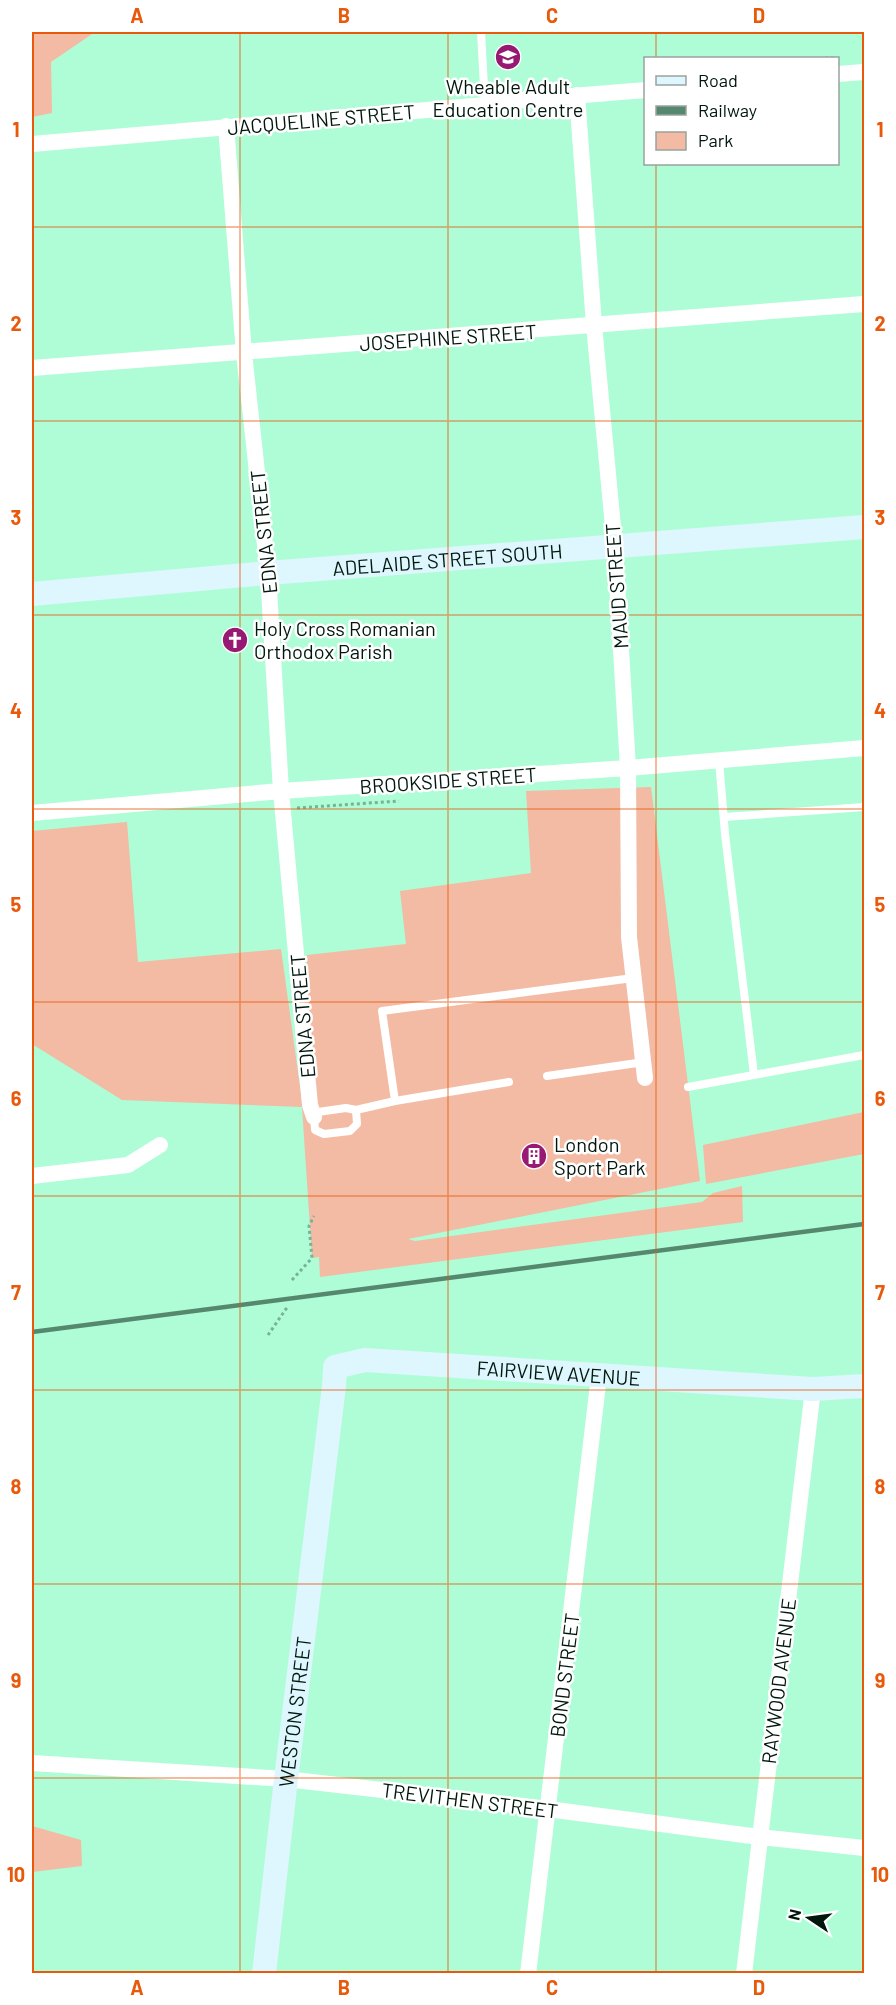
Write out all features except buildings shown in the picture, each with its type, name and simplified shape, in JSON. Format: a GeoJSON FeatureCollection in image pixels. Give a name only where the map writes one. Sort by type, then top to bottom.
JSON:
{"type":"FeatureCollection","features":[{"type":"Feature","properties":{"kind":"street"},"geometry":{"type":"LineString","coordinates":[[839,74],[864,72]]}},
{"type":"Feature","properties":{"kind":"street","name":"JACQUELINE STREET"},"geometry":{"type":"LineString","coordinates":[[32,144],[644,90]]}},
{"type":"Feature","properties":{"kind":"street","name":"MAUD STREET"},"geometry":{"type":"LineString","coordinates":[[577,95],[594,325],[615,548],[628,768],[629,937],[645,1070]]}},
{"type":"Feature","properties":{"kind":"street","name":"EDNA STREET"},"geometry":{"type":"LineString","coordinates":[[226,126],[244,353],[268,573],[281,791],[310,1105],[314,1117]]}},
{"type":"Feature","properties":{"kind":"street","name":"JOSEPHINE STREET"},"geometry":{"type":"LineString","coordinates":[[32,368],[864,304]]}},
{"type":"Feature","properties":{"kind":"street","name":"ADELAIDE STREET SOUTH"},"geometry":{"type":"LineString","coordinates":[[32,594],[268,573],[864,527]]}},
{"type":"Feature","properties":{"kind":"street","name":"BROOKSIDE STREET"},"geometry":{"type":"LineString","coordinates":[[32,813],[281,791],[628,768],[864,748]]}},
{"type":"Feature","properties":{"kind":"street"},"geometry":{"type":"LineString","coordinates":[[32,1176],[128,1165],[160,1145]]}},
{"type":"Feature","properties":{"kind":"street","name":"FAIRVIEW AVENUE"},"geometry":{"type":"LineString","coordinates":[[325,1449],[335,1367],[365,1360],[813,1389],[864,1386]]}},
{"type":"Feature","properties":{"kind":"street","name":"BOND STREET"},"geometry":{"type":"LineString","coordinates":[[528,1974],[599,1376]]}},
{"type":"Feature","properties":{"kind":"street","name":"RAYWOOD AVENUE"},"geometry":{"type":"LineString","coordinates":[[744,1974],[813,1389]]}},
{"type":"Feature","properties":{"kind":"street","name":"WESTON STREET"},"geometry":{"type":"LineString","coordinates":[[264,1974],[325,1449]]}},
{"type":"Feature","properties":{"kind":"street","name":"TREVITHEN STREET"},"geometry":{"type":"LineString","coordinates":[[32,1763],[286,1779],[548,1809],[759,1838],[864,1848]]}},
{"type":"Feature","properties":{"kind":"lane"},"geometry":{"type":"LineString","coordinates":[[481,32],[485,105]]}},
{"type":"Feature","properties":{"kind":"lane"},"geometry":{"type":"LineString","coordinates":[[718,760],[754,1075]]}},
{"type":"Feature","properties":{"kind":"lane"},"geometry":{"type":"LineString","coordinates":[[724,817],[864,807]]}},
{"type":"Feature","properties":{"kind":"lane"},"geometry":{"type":"LineString","coordinates":[[395,1101],[382,1011],[633,978]]}},
{"type":"Feature","properties":{"kind":"lane"},"geometry":{"type":"LineString","coordinates":[[688,1087],[864,1055]]}},
{"type":"Feature","properties":{"kind":"lane"},"geometry":{"type":"LineString","coordinates":[[547,1076],[645,1070]]}},
{"type":"Feature","properties":{"kind":"lane"},"geometry":{"type":"LineString","coordinates":[[356,1110],[357,1124],[350,1131],[324,1134],[315,1130],[314,1117],[318,1112],[346,1108],[356,1110],[395,1101],[509,1082]]}},
{"type":"Feature","properties":{"kind":"path"},"geometry":{"type":"LineString","coordinates":[[296,808],[399,801]]}},
{"type":"Feature","properties":{"kind":"path"},"geometry":{"type":"LineString","coordinates":[[292,1281],[312,1258],[309,1226],[314,1216]]}},
{"type":"Feature","properties":{"kind":"path"},"geometry":{"type":"LineString","coordinates":[[268,1335],[288,1306]]}},
{"type":"Feature","properties":{"kind":"green space"},"geometry":{"type":"Polygon","coordinates":[[[32,32],[95,32],[51,62],[52,113],[32,117],[32,32]]]}},
{"type":"Feature","properties":{"kind":"green space"},"geometry":{"type":"Polygon","coordinates":[[[651,787],[700,1181],[408,1239],[415,1241],[702,1202],[713,1193],[742,1186],[743,1222],[320,1277],[319,1257],[312,1258],[302,1107],[122,1100],[32,1044],[32,831],[127,822],[138,962],[281,949],[302,1101],[307,955],[406,944],[400,891],[531,873],[526,791],[651,787]]]}},
{"type":"Feature","properties":{"kind":"green space"},"geometry":{"type":"Polygon","coordinates":[[[864,1112],[864,1154],[706,1184],[703,1145],[864,1112]]]}},
{"type":"Feature","properties":{"kind":"green space"},"geometry":{"type":"Polygon","coordinates":[[[32,1826],[81,1840],[82,1866],[32,1872],[32,1826]]]}},
{"type":"Feature","properties":{"kind":"railway"},"geometry":{"type":"LineString","coordinates":[[32,1332],[864,1224]]}},
{"type":"Feature","properties":{"kind":"place","name":"Wheable Adult Education Centre"},"geometry":{"type":"Point","coordinates":[508,57]}},
{"type":"Feature","properties":{"kind":"place","name":"Holy Cross Romanian Orthodox Parish"},"geometry":{"type":"Point","coordinates":[235,640]}},
{"type":"Feature","properties":{"kind":"place","name":"London Sport Park"},"geometry":{"type":"Point","coordinates":[534,1156]}}]}
